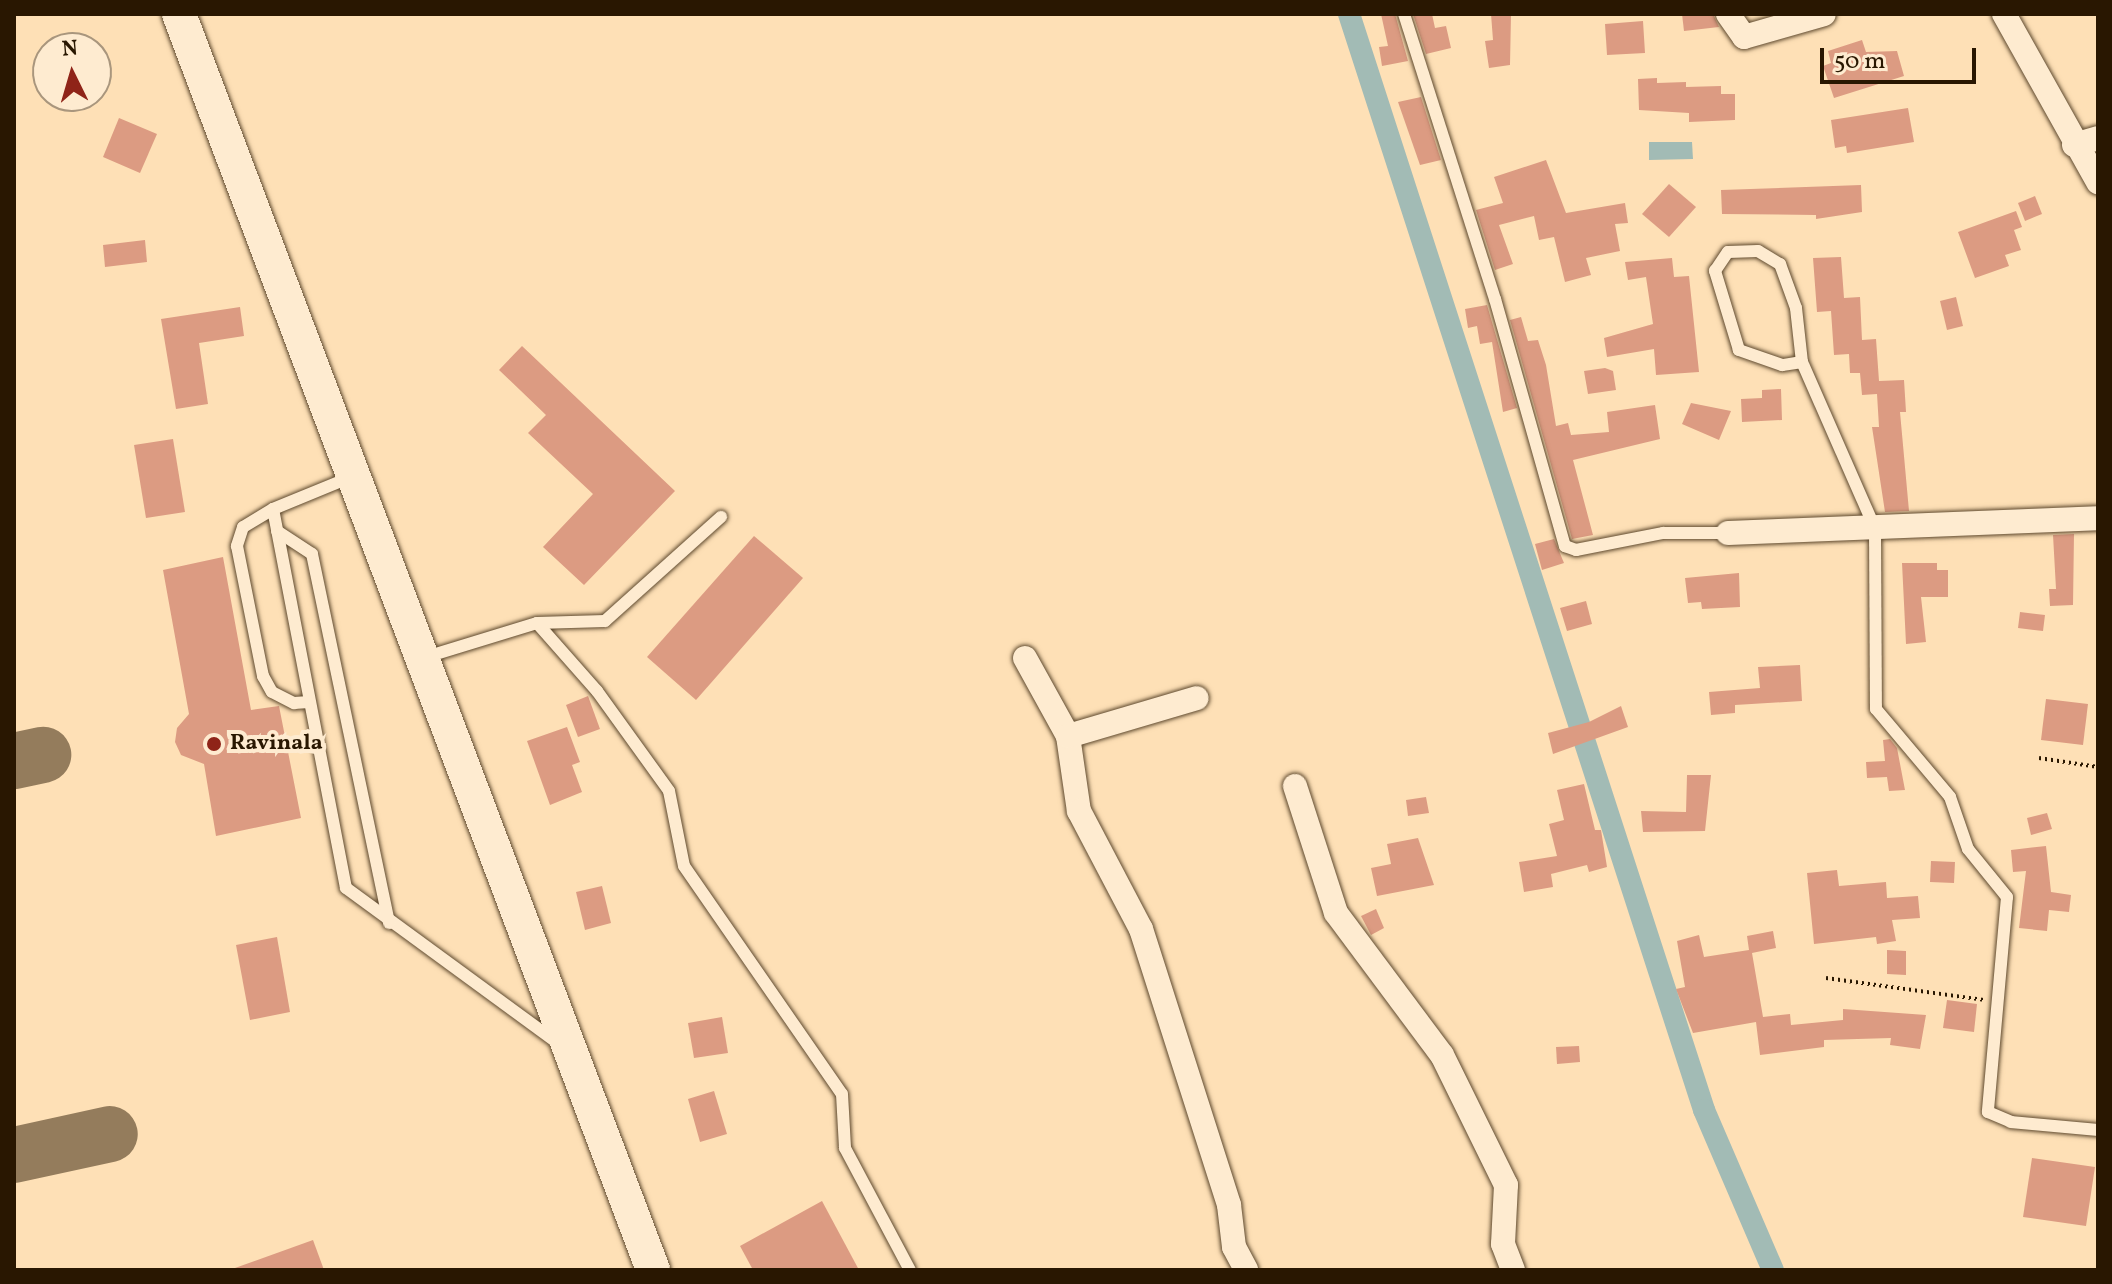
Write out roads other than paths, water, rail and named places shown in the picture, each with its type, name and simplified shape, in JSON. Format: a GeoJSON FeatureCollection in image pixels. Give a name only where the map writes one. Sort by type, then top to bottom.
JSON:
{"type":"FeatureCollection","features":[{"type":"Feature","properties":{"kind":"main road"},"geometry":{"type":"LineString","coordinates":[[179,14],[653,1270]]}},
{"type":"Feature","properties":{"kind":"street"},"geometry":{"type":"LineString","coordinates":[[1728,14],[1744,37],[1824,14]]}},
{"type":"Feature","properties":{"kind":"street"},"geometry":{"type":"LineString","coordinates":[[2004,14],[2074,145],[2098,182]]}},
{"type":"Feature","properties":{"kind":"street"},"geometry":{"type":"LineString","coordinates":[[2074,145],[2098,138]]}},
{"type":"Feature","properties":{"kind":"street"},"geometry":{"type":"LineString","coordinates":[[1728,533],[2098,518]]}},
{"type":"Feature","properties":{"kind":"street"},"geometry":{"type":"LineString","coordinates":[[1025,658],[1068,736],[1079,811],[1141,929],[1229,1205],[1234,1247],[1246,1270]]}},
{"type":"Feature","properties":{"kind":"street"},"geometry":{"type":"LineString","coordinates":[[1068,736],[1197,698]]}},
{"type":"Feature","properties":{"kind":"street"},"geometry":{"type":"LineString","coordinates":[[1295,786],[1336,913],[1442,1055],[1506,1185],[1503,1244],[1513,1270]]}},
{"type":"Feature","properties":{"kind":"lane"},"geometry":{"type":"LineString","coordinates":[[1404,14],[1495,299],[1565,546],[1576,550],[1663,533],[1728,533]]}},
{"type":"Feature","properties":{"kind":"lane"},"geometry":{"type":"LineString","coordinates":[[1802,362],[1782,365],[1739,350],[1715,271],[1728,252],[1758,251],[1780,264],[1796,308],[1802,362],[1875,528],[1876,709],[1950,797],[1968,849],[2007,897],[1988,1112],[2011,1122],[2098,1130]]}},
{"type":"Feature","properties":{"kind":"lane"},"geometry":{"type":"LineString","coordinates":[[309,702],[294,703],[272,692],[263,676],[237,546],[243,527],[273,509],[354,475]]}},
{"type":"Feature","properties":{"kind":"lane"},"geometry":{"type":"LineString","coordinates":[[273,509],[346,888],[389,923],[573,1055]]}},
{"type":"Feature","properties":{"kind":"lane"},"geometry":{"type":"LineString","coordinates":[[423,658],[537,623],[605,621],[721,517]]}},
{"type":"Feature","properties":{"kind":"lane"},"geometry":{"type":"LineString","coordinates":[[277,531],[312,554],[389,923]]}},
{"type":"Feature","properties":{"kind":"lane"},"geometry":{"type":"LineString","coordinates":[[537,623],[597,691],[669,791],[684,866],[842,1094],[845,1148],[910,1270]]}},
{"type":"Feature","properties":{"kind":"water"},"geometry":{"type":"Polygon","coordinates":[[[1649,142],[1692,142],[1693,159],[1649,160],[1649,142]]]}},
{"type":"Feature","properties":{"kind":"waterway"},"geometry":{"type":"LineString","coordinates":[[1349,14],[1704,1110],[1773,1270]]}},
{"type":"Feature","properties":{"kind":"place","name":"Ravinala"},"geometry":{"type":"Point","coordinates":[214,744]}}]}
